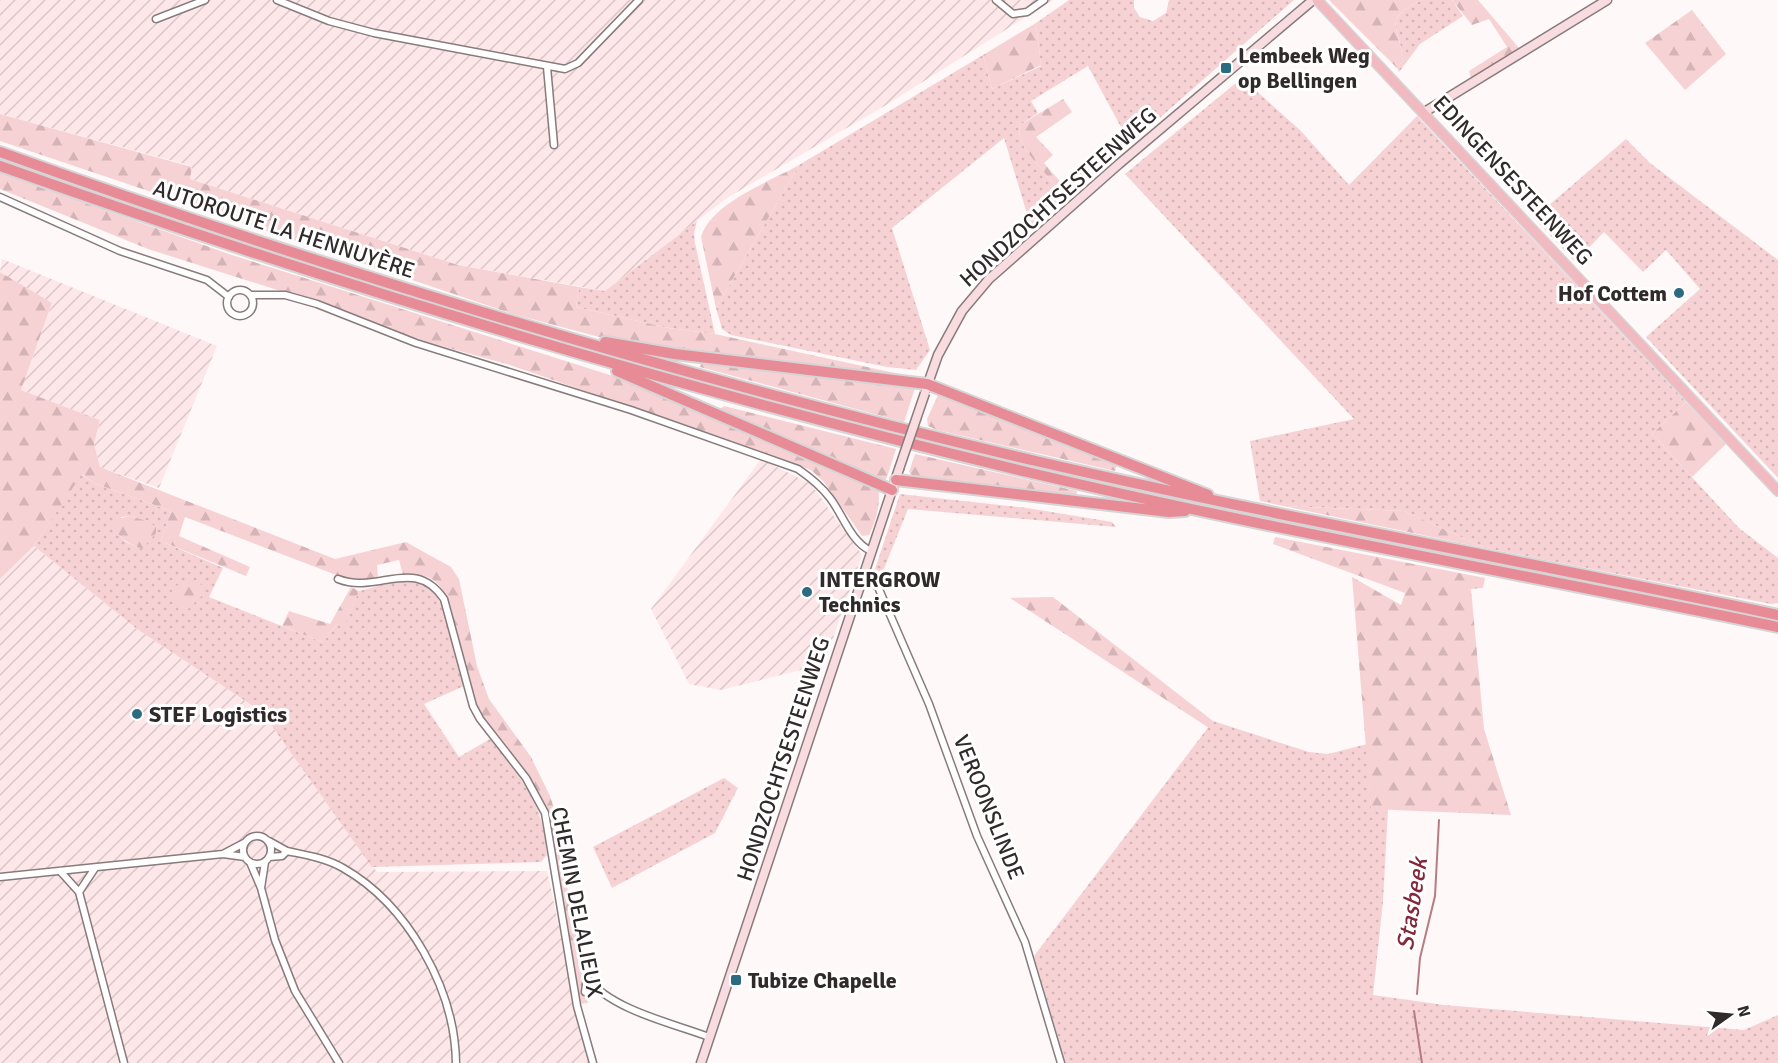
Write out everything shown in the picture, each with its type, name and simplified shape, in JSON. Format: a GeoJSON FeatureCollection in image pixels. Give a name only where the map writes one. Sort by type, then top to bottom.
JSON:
{"type":"FeatureCollection","features":[{"type":"Feature","properties":{"kind":"highway","name":"AUTOROUTE LA HENNUYÈRE"},"geometry":{"type":"LineString","coordinates":[[0,152],[285,250],[558,336],[889,425],[1224,504]]}},
{"type":"Feature","properties":{"kind":"highway","name":"AUTOROUTE LA HENNUYÈRE"},"geometry":{"type":"LineString","coordinates":[[0,166],[131,213],[546,345]]}},
{"type":"Feature","properties":{"kind":"highway"},"geometry":{"type":"LineString","coordinates":[[539,330],[564,331],[610,344],[675,354],[926,388],[1195,489],[1224,504],[1778,615]]}},
{"type":"Feature","properties":{"kind":"highway"},"geometry":{"type":"LineString","coordinates":[[546,345],[896,480],[1169,512],[1196,510]]}},
{"type":"Feature","properties":{"kind":"highway"},"geometry":{"type":"LineString","coordinates":[[546,345],[887,438],[1196,510],[1778,627]]}},
{"type":"Feature","properties":{"kind":"main road","name":"EDINGENSESTEENWEG"},"geometry":{"type":"LineString","coordinates":[[1315,0],[1778,491]]}},
{"type":"Feature","properties":{"kind":"main road","name":"HONDZOCHTSESTEENWEG"},"geometry":{"type":"LineString","coordinates":[[701,1063],[926,388],[938,355],[962,311],[989,279],[1119,164],[1315,0]]}},
{"type":"Feature","properties":{"kind":"main road"},"geometry":{"type":"LineString","coordinates":[[1423,113],[1607,0]]}},
{"type":"Feature","properties":{"kind":"street"},"geometry":{"type":"LineString","coordinates":[[156,19],[205,0]]}},
{"type":"Feature","properties":{"kind":"street"},"geometry":{"type":"LineString","coordinates":[[276,0],[329,21],[383,36],[565,69],[578,63],[639,0]]}},
{"type":"Feature","properties":{"kind":"street"},"geometry":{"type":"LineString","coordinates":[[996,0],[1013,14],[1027,12],[1044,0]]}},
{"type":"Feature","properties":{"kind":"street"},"geometry":{"type":"LineString","coordinates":[[547,67],[554,145]]}},
{"type":"Feature","properties":{"kind":"street"},"geometry":{"type":"LineString","coordinates":[[0,197],[120,251],[207,280],[229,297]]}},
{"type":"Feature","properties":{"kind":"street"},"geometry":{"type":"LineString","coordinates":[[229,297],[238,291],[250,295],[285,295],[317,304],[416,343],[546,382],[798,469],[820,486],[856,538],[871,551]]}},
{"type":"Feature","properties":{"kind":"street"},"geometry":{"type":"LineString","coordinates":[[229,297],[229,309],[234,315],[242,316],[249,313],[253,306],[250,295]]}},
{"type":"Feature","properties":{"kind":"street","name":"CHEMIN DELALIEUX"},"geometry":{"type":"LineString","coordinates":[[338,579],[359,584],[411,576],[424,579],[435,586],[444,599],[473,705],[480,719],[526,778],[545,813],[578,1006],[593,1063]]}},
{"type":"Feature","properties":{"kind":"street","name":"VEROONSLINDE"},"geometry":{"type":"LineString","coordinates":[[863,576],[878,587],[929,704],[977,836],[1025,942],[1061,1063]]}},
{"type":"Feature","properties":{"kind":"street"},"geometry":{"type":"LineString","coordinates":[[223,854],[256,835],[287,851],[324,859],[344,869],[372,890],[408,927],[432,964],[446,1002],[456,1046],[456,1063]]}},
{"type":"Feature","properties":{"kind":"street"},"geometry":{"type":"LineString","coordinates":[[261,888],[264,884],[267,860],[272,849],[269,841]]}},
{"type":"Feature","properties":{"kind":"street"},"geometry":{"type":"LineString","coordinates":[[244,843],[247,859],[261,888],[275,940],[292,983],[339,1063]]}},
{"type":"Feature","properties":{"kind":"street"},"geometry":{"type":"LineString","coordinates":[[0,878],[223,854],[247,859],[257,864],[282,856],[287,851]]}},
{"type":"Feature","properties":{"kind":"street"},"geometry":{"type":"LineString","coordinates":[[79,892],[95,868]]}},
{"type":"Feature","properties":{"kind":"street"},"geometry":{"type":"LineString","coordinates":[[60,871],[79,892],[124,1063]]}},
{"type":"Feature","properties":{"kind":"street"},"geometry":{"type":"LineString","coordinates":[[585,992],[587,978],[596,990],[618,1003],[709,1037]]}},
{"type":"Feature","properties":{"kind":"shaded area"},"geometry":{"type":"Polygon","coordinates":[[[0,0],[1053,0],[886,105],[727,198],[605,291],[458,265],[190,179],[192,166],[0,114],[0,0]]]}},
{"type":"Feature","properties":{"kind":"shaded area"},"geometry":{"type":"Polygon","coordinates":[[[2,259],[217,346],[159,488],[100,467],[94,444],[100,420],[21,390],[52,304],[0,272],[2,259]]]}},
{"type":"Feature","properties":{"kind":"shaded area"},"geometry":{"type":"Polygon","coordinates":[[[761,459],[811,484],[862,555],[824,664],[721,690],[689,684],[651,609],[761,459]]]}},
{"type":"Feature","properties":{"kind":"shaded area"},"geometry":{"type":"Polygon","coordinates":[[[34,546],[137,629],[262,712],[377,872],[547,871],[589,1063],[0,1063],[0,579],[34,546]]]}},
{"type":"Feature","properties":{"kind":"green space"},"geometry":{"type":"Polygon","coordinates":[[[1069,0],[1134,0],[1134,8],[1140,17],[1153,21],[1166,13],[1169,0],[1294,0],[1130,144],[1088,66],[1031,101],[1038,113],[1020,125],[1022,143],[1059,195],[1067,197],[1032,230],[1004,138],[892,228],[930,350],[916,370],[887,367],[731,335],[722,329],[716,308],[799,165],[983,55],[992,89],[1041,66],[1036,23],[1069,0]]]}},
{"type":"Feature","properties":{"kind":"green space"},"geometry":{"type":"Polygon","coordinates":[[[1329,0],[1422,0],[1401,13],[1397,19],[1403,61],[1397,68],[1329,0]]]}},
{"type":"Feature","properties":{"kind":"green space"},"geometry":{"type":"Polygon","coordinates":[[[1422,0],[1452,0],[1463,16],[1420,44],[1399,72],[1397,68],[1403,61],[1397,19],[1401,13],[1422,0]]]}},
{"type":"Feature","properties":{"kind":"green space"},"geometry":{"type":"Polygon","coordinates":[[[1452,0],[1478,0],[1519,48],[1471,78],[1469,71],[1507,47],[1489,19],[1472,25],[1452,0]]]}},
{"type":"Feature","properties":{"kind":"green space"},"geometry":{"type":"Polygon","coordinates":[[[1692,10],[1726,54],[1685,90],[1645,43],[1692,10]]]}},
{"type":"Feature","properties":{"kind":"green space"},"geometry":{"type":"Polygon","coordinates":[[[1036,23],[1041,65],[992,89],[983,55],[1036,23]]]}},
{"type":"Feature","properties":{"kind":"green space"},"geometry":{"type":"Polygon","coordinates":[[[1242,78],[1301,131],[1349,185],[1417,116],[1686,402],[1652,434],[1739,528],[1778,558],[1778,603],[1771,604],[1485,548],[1404,511],[1283,506],[1260,501],[1250,441],[1354,419],[1125,174],[1242,78]]]}},
{"type":"Feature","properties":{"kind":"green space"},"geometry":{"type":"Polygon","coordinates":[[[1063,99],[1072,112],[1036,137],[1053,155],[1044,163],[1063,185],[1082,172],[1089,179],[1067,197],[1059,195],[1048,177],[1027,152],[1020,134],[1020,125],[1063,99]]]}},
{"type":"Feature","properties":{"kind":"green space"},"geometry":{"type":"Polygon","coordinates":[[[0,114],[192,167],[190,179],[458,265],[579,287],[576,307],[904,375],[904,379],[599,337],[513,314],[0,141],[0,114]]]}},
{"type":"Feature","properties":{"kind":"green space"},"geometry":{"type":"Polygon","coordinates":[[[1626,139],[1650,163],[1778,260],[1778,478],[1646,337],[1700,289],[1666,250],[1643,272],[1604,232],[1575,262],[1534,218],[1626,139]]]}},
{"type":"Feature","properties":{"kind":"green space"},"geometry":{"type":"Polygon","coordinates":[[[799,165],[716,308],[701,237],[707,225],[728,204],[799,165]]]}},
{"type":"Feature","properties":{"kind":"green space"},"geometry":{"type":"Polygon","coordinates":[[[0,173],[232,255],[613,376],[878,488],[878,506],[872,530],[869,535],[862,536],[824,482],[811,470],[510,365],[427,342],[312,301],[148,249],[0,189],[0,173]]]}},
{"type":"Feature","properties":{"kind":"green space"},"geometry":{"type":"Polygon","coordinates":[[[697,221],[694,233],[695,243],[715,334],[669,328],[576,307],[579,287],[605,291],[697,221]]]}},
{"type":"Feature","properties":{"kind":"green space"},"geometry":{"type":"Polygon","coordinates":[[[0,272],[52,303],[21,390],[100,420],[94,444],[100,467],[335,559],[406,542],[451,567],[459,579],[477,666],[489,699],[531,757],[550,796],[567,849],[561,852],[588,1003],[580,1004],[541,800],[478,710],[445,594],[433,580],[422,575],[403,575],[399,560],[377,565],[378,579],[359,582],[185,517],[179,536],[250,567],[246,576],[161,541],[171,511],[94,483],[82,474],[34,546],[0,579],[0,272]]]}},
{"type":"Feature","properties":{"kind":"green space"},"geometry":{"type":"Polygon","coordinates":[[[702,361],[915,388],[904,422],[700,367],[702,361]]]}},
{"type":"Feature","properties":{"kind":"green space"},"geometry":{"type":"Polygon","coordinates":[[[938,395],[944,395],[1117,464],[1115,471],[937,430],[928,426],[927,419],[938,395]]]}},
{"type":"Feature","properties":{"kind":"green space"},"geometry":{"type":"Polygon","coordinates":[[[1686,402],[1726,444],[1692,477],[1652,434],[1686,402]]]}},
{"type":"Feature","properties":{"kind":"green space"},"geometry":{"type":"Polygon","coordinates":[[[724,406],[896,449],[887,477],[885,481],[719,410],[724,406]]]}},
{"type":"Feature","properties":{"kind":"green space"},"geometry":{"type":"Polygon","coordinates":[[[915,454],[1077,491],[1076,497],[915,478],[909,472],[915,454]]]}},
{"type":"Feature","properties":{"kind":"green space"},"geometry":{"type":"Polygon","coordinates":[[[81,474],[94,483],[171,511],[161,541],[223,568],[209,597],[322,642],[337,624],[343,627],[359,591],[403,581],[423,584],[434,593],[449,622],[464,686],[424,704],[459,757],[490,739],[521,779],[536,805],[545,836],[547,855],[541,862],[372,867],[262,712],[137,629],[34,546],[81,474]],[[130,516],[121,517],[119,535],[126,542],[142,549],[148,521],[130,516]]]}},
{"type":"Feature","properties":{"kind":"green space"},"geometry":{"type":"Polygon","coordinates":[[[900,494],[1027,508],[1112,522],[1116,527],[908,509],[879,581],[874,572],[900,494]]]}},
{"type":"Feature","properties":{"kind":"green space"},"geometry":{"type":"Polygon","coordinates":[[[1283,506],[1404,511],[1485,548],[1283,506]]]}},
{"type":"Feature","properties":{"kind":"green space"},"geometry":{"type":"Polygon","coordinates":[[[130,516],[148,521],[156,527],[156,533],[142,549],[122,538],[116,530],[117,519],[130,516]]]}},
{"type":"Feature","properties":{"kind":"green space"},"geometry":{"type":"Polygon","coordinates":[[[1275,537],[1485,578],[1483,588],[1471,589],[1484,729],[1511,815],[1371,809],[1352,577],[1401,605],[1405,593],[1273,544],[1275,537]]]}},
{"type":"Feature","properties":{"kind":"green space"},"geometry":{"type":"Polygon","coordinates":[[[187,583],[205,585],[204,594],[184,613],[169,596],[175,586],[187,583]]]}},
{"type":"Feature","properties":{"kind":"green space"},"geometry":{"type":"Polygon","coordinates":[[[351,587],[359,591],[343,628],[337,624],[322,642],[282,626],[289,611],[330,624],[351,587]]]}},
{"type":"Feature","properties":{"kind":"green space"},"geometry":{"type":"Polygon","coordinates":[[[1053,597],[1213,721],[1209,728],[1010,598],[1053,597]]]}},
{"type":"Feature","properties":{"kind":"green space"},"geometry":{"type":"Polygon","coordinates":[[[1213,721],[1309,752],[1328,754],[1367,744],[1371,809],[1388,809],[1383,902],[1373,995],[1444,1005],[1744,1030],[1778,1015],[1778,1063],[1065,1063],[1034,956],[1213,721]]]}},
{"type":"Feature","properties":{"kind":"green space"},"geometry":{"type":"Polygon","coordinates":[[[724,778],[738,788],[715,833],[612,888],[593,847],[724,778]]]}},
{"type":"Feature","properties":{"kind":"waterway","name":"Stasbeek"},"geometry":{"type":"LineString","coordinates":[[1417,994],[1420,958],[1435,896],[1439,820]]}},
{"type":"Feature","properties":{"kind":"waterway","name":"Stasbeek"},"geometry":{"type":"LineString","coordinates":[[1414,1011],[1422,1063]]}},
{"type":"Feature","properties":{"kind":"place","name":"Lembeek Weg op Bellingen"},"geometry":{"type":"Point","coordinates":[1226,68]}},
{"type":"Feature","properties":{"kind":"place","name":"Hof Cottem"},"geometry":{"type":"Point","coordinates":[1679,293]}},
{"type":"Feature","properties":{"kind":"place","name":"INTERGROW Technics"},"geometry":{"type":"Point","coordinates":[807,592]}},
{"type":"Feature","properties":{"kind":"place","name":"STEF Logistics"},"geometry":{"type":"Point","coordinates":[137,714]}},
{"type":"Feature","properties":{"kind":"place","name":"Tubize Chapelle"},"geometry":{"type":"Point","coordinates":[736,980]}}]}
